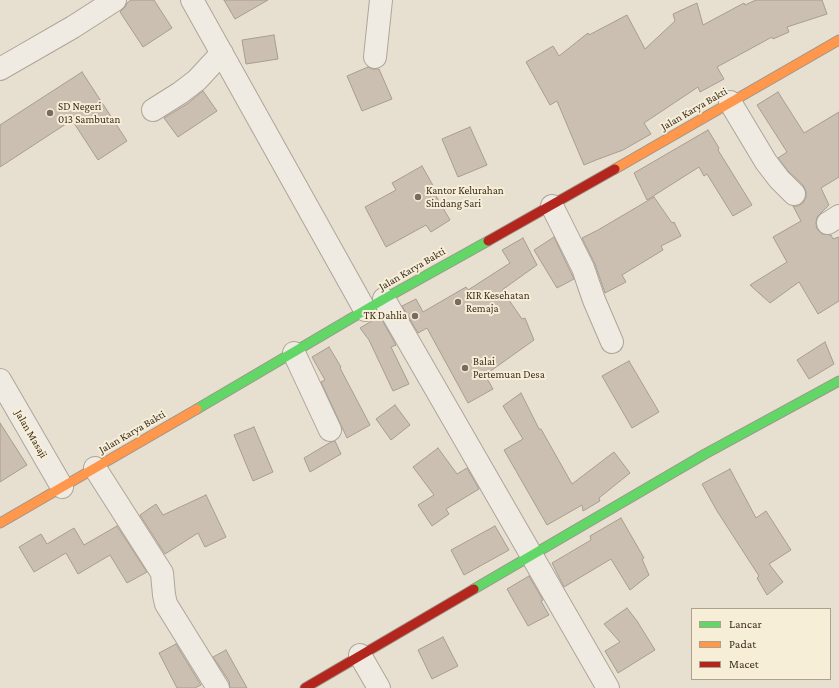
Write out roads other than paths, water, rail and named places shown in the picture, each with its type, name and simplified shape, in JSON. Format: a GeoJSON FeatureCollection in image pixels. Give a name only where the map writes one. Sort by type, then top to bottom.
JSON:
{"type":"FeatureCollection","features":[{"type":"Feature","properties":{"kind":"street"},"geometry":{"type":"LineString","coordinates":[[0,69],[73,27],[115,0]]}},
{"type":"Feature","properties":{"kind":"street"},"geometry":{"type":"LineString","coordinates":[[192,0],[365,310]]}},
{"type":"Feature","properties":{"kind":"street"},"geometry":{"type":"LineString","coordinates":[[375,57],[381,0]]}},
{"type":"Feature","properties":{"kind":"street","name":"Jalan Karya Bakti"},"geometry":{"type":"LineString","coordinates":[[0,523],[294,353],[384,299],[552,206],[839,40]]}},
{"type":"Feature","properties":{"kind":"street"},"geometry":{"type":"LineString","coordinates":[[153,110],[197,80],[222,53]]}},
{"type":"Feature","properties":{"kind":"street"},"geometry":{"type":"LineString","coordinates":[[730,102],[766,162],[779,179],[794,194]]}},
{"type":"Feature","properties":{"kind":"street"},"geometry":{"type":"LineString","coordinates":[[552,206],[583,268],[594,300],[612,342]]}},
{"type":"Feature","properties":{"kind":"street"},"geometry":{"type":"LineString","coordinates":[[384,299],[608,688]]}},
{"type":"Feature","properties":{"kind":"street"},"geometry":{"type":"LineString","coordinates":[[294,353],[330,430]]}},
{"type":"Feature","properties":{"kind":"street","name":"Jalan Masaji"},"geometry":{"type":"LineString","coordinates":[[0,380],[62,487]]}},
{"type":"Feature","properties":{"kind":"street"},"geometry":{"type":"LineString","coordinates":[[305,688],[705,454],[839,381]]}},
{"type":"Feature","properties":{"kind":"street"},"geometry":{"type":"LineString","coordinates":[[95,468],[162,573],[166,604],[218,688]]}},
{"type":"Feature","properties":{"kind":"street"},"geometry":{"type":"LineString","coordinates":[[360,655],[379,688]]}},
{"type":"Feature","properties":{"kind":"place","name":"SD Negeri 013 Sambutan"},"geometry":{"type":"Point","coordinates":[50,113]}},
{"type":"Feature","properties":{"kind":"place","name":"Kantor Kelurahan Sindang Sari"},"geometry":{"type":"Point","coordinates":[418,197]}},
{"type":"Feature","properties":{"kind":"place","name":"KIR Kesehatan Remaja"},"geometry":{"type":"Point","coordinates":[458,302]}},
{"type":"Feature","properties":{"kind":"place","name":"TK Dahlia"},"geometry":{"type":"Point","coordinates":[415,316]}},
{"type":"Feature","properties":{"kind":"place","name":"Balai Pertemuan Desa"},"geometry":{"type":"Point","coordinates":[465,368]}}]}
